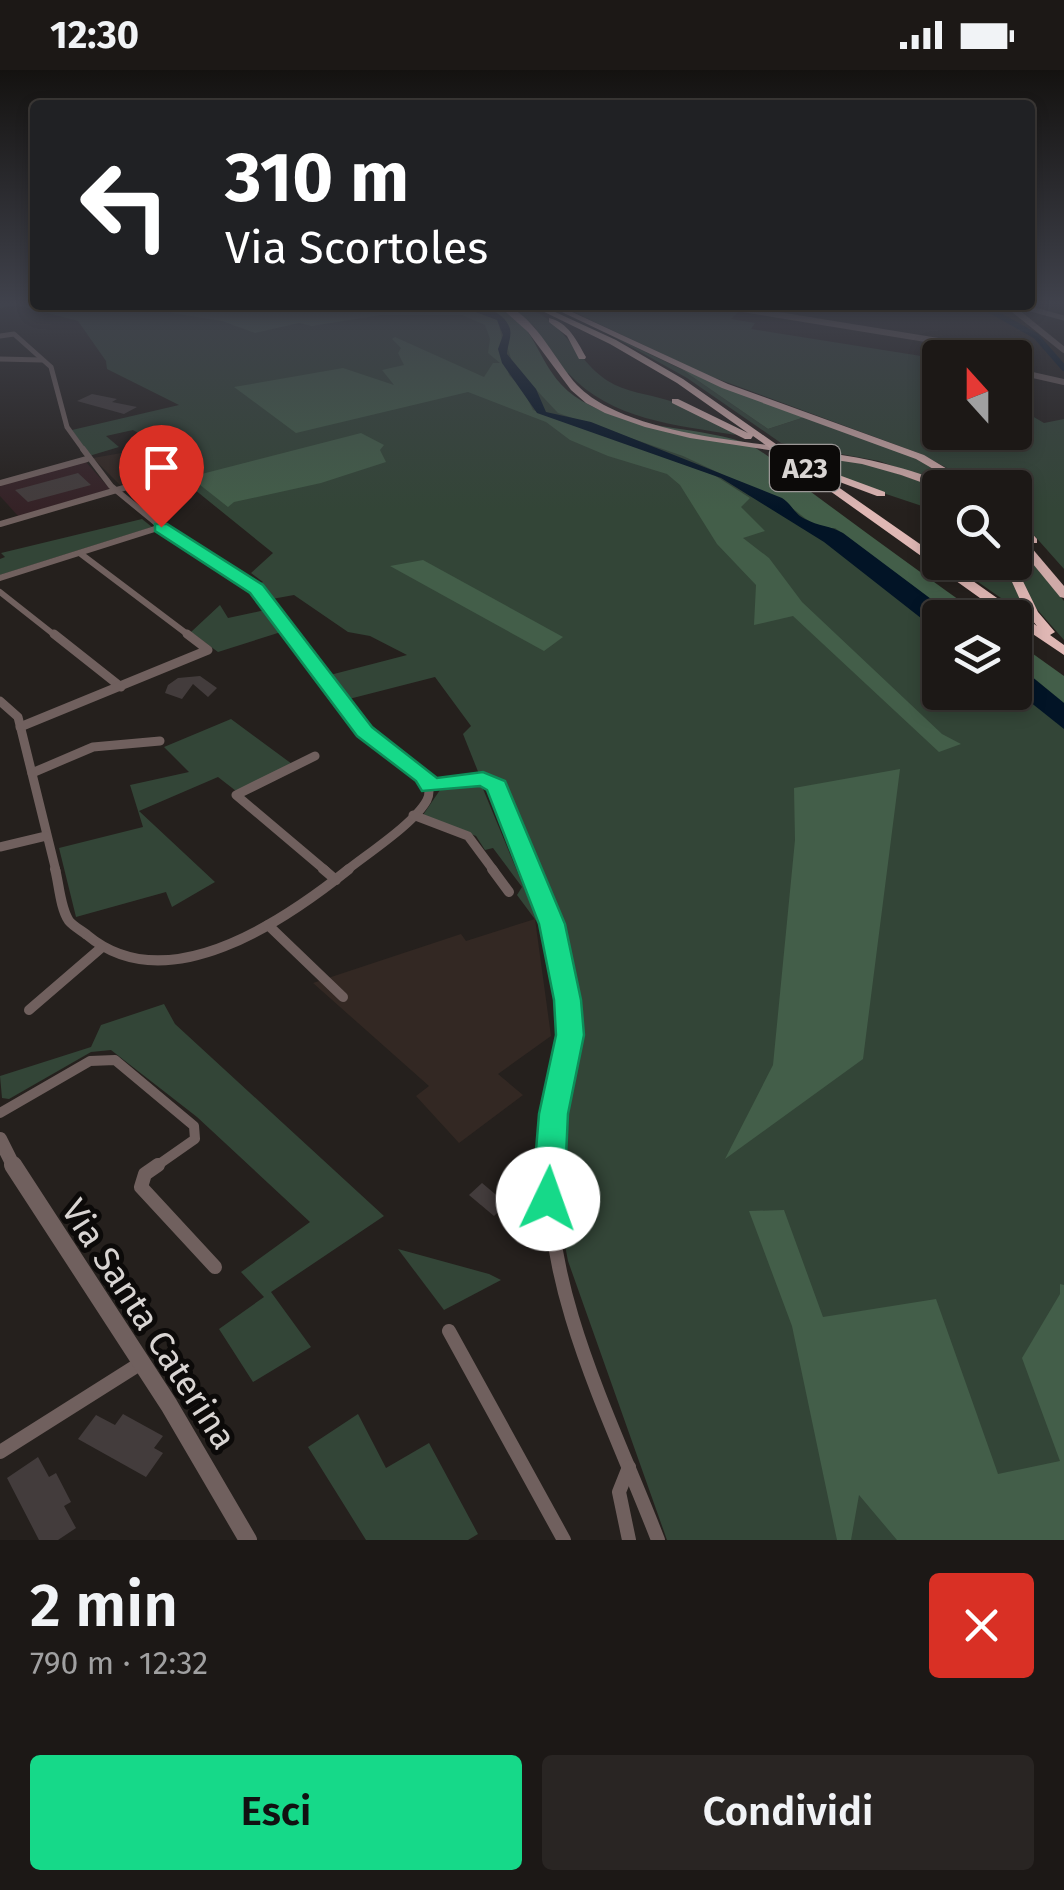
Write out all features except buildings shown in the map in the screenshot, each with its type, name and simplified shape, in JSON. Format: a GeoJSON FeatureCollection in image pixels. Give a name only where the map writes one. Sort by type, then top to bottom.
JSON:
{"type":"FeatureCollection","features":[{"type":"Feature","properties":{"kind":"highway"},"geometry":{"type":"LineString","coordinates":[[559,373],[566,384],[584,398],[635,420],[894,468],[922,479]]}},
{"type":"Feature","properties":{"kind":"highway","name":"A23"},"geometry":{"type":"LineString","coordinates":[[654,373],[750,434],[976,600]]}},
{"type":"Feature","properties":{"kind":"highway","name":"A23"},"geometry":{"type":"LineString","coordinates":[[663,373],[1064,648]]}},
{"type":"Feature","properties":{"kind":"highway"},"geometry":{"type":"LineString","coordinates":[[694,373],[920,457],[943,470]]}},
{"type":"Feature","properties":{"kind":"highway"},"geometry":{"type":"LineString","coordinates":[[674,401],[750,434],[821,472],[881,494]]}},
{"type":"Feature","properties":{"kind":"highway"},"geometry":{"type":"LineString","coordinates":[[1032,541],[1064,579]]}},
{"type":"Feature","properties":{"kind":"highway"},"geometry":{"type":"LineString","coordinates":[[1032,556],[1064,594]]}},
{"type":"Feature","properties":{"kind":"highway"},"geometry":{"type":"LineString","coordinates":[[1017,580],[1032,613],[1064,648]]}},
{"type":"Feature","properties":{"kind":"highway"},"geometry":{"type":"LineString","coordinates":[[1032,640],[1064,663]]}},
{"type":"Feature","properties":{"kind":"street"},"geometry":{"type":"LineString","coordinates":[[0,701],[18,717],[68,920],[82,937],[101,948],[134,958],[168,959],[200,954],[239,941],[336,880],[428,799],[430,786],[425,778],[365,732],[256,589],[161,527],[116,490],[67,428],[52,373]]}},
{"type":"Feature","properties":{"kind":"street"},"geometry":{"type":"LineString","coordinates":[[1032,375],[1064,382]]}},
{"type":"Feature","properties":{"kind":"street"},"geometry":{"type":"LineString","coordinates":[[1,481],[88,458]]}},
{"type":"Feature","properties":{"kind":"street"},"geometry":{"type":"LineString","coordinates":[[0,524],[182,471]]}},
{"type":"Feature","properties":{"kind":"street"},"geometry":{"type":"LineString","coordinates":[[0,578],[161,527]]}},
{"type":"Feature","properties":{"kind":"street"},"geometry":{"type":"LineString","coordinates":[[20,726],[208,650],[80,554]]}},
{"type":"Feature","properties":{"kind":"street"},"geometry":{"type":"LineString","coordinates":[[0,592],[121,686]]}},
{"type":"Feature","properties":{"kind":"street"},"geometry":{"type":"LineString","coordinates":[[32,774],[76,752],[113,742],[160,741]]}},
{"type":"Feature","properties":{"kind":"street"},"geometry":{"type":"LineString","coordinates":[[314,756],[236,796],[336,880]]}},
{"type":"Feature","properties":{"kind":"street"},"geometry":{"type":"LineString","coordinates":[[430,786],[483,778],[497,786],[552,924],[568,1000],[570,1035],[554,1114],[548,1199],[550,1233],[574,1323],[658,1540]]}},
{"type":"Feature","properties":{"kind":"street"},"geometry":{"type":"LineString","coordinates":[[413,815],[468,836],[508,892]]}},
{"type":"Feature","properties":{"kind":"street"},"geometry":{"type":"LineString","coordinates":[[0,847],[46,836]]}},
{"type":"Feature","properties":{"kind":"street"},"geometry":{"type":"LineString","coordinates":[[268,925],[343,998]]}},
{"type":"Feature","properties":{"kind":"street"},"geometry":{"type":"LineString","coordinates":[[29,1010],[101,948]]}},
{"type":"Feature","properties":{"kind":"street"},"geometry":{"type":"LineString","coordinates":[[0,1113],[90,1061],[115,1060],[194,1126],[194,1139],[146,1174],[142,1187],[215,1267]]}},
{"type":"Feature","properties":{"kind":"street","name":"Via Santa Caterina"},"geometry":{"type":"LineString","coordinates":[[0,1139],[16,1171],[141,1363],[248,1540]]}},
{"type":"Feature","properties":{"kind":"street"},"geometry":{"type":"LineString","coordinates":[[449,1331],[564,1540]]}},
{"type":"Feature","properties":{"kind":"street"},"geometry":{"type":"LineString","coordinates":[[0,1452],[141,1363]]}},
{"type":"Feature","properties":{"kind":"street"},"geometry":{"type":"LineString","coordinates":[[629,1468],[619,1492],[629,1540]]}},
{"type":"Feature","properties":{"kind":"shaded area"},"geometry":{"type":"Polygon","coordinates":[[[161,446],[169,451],[181,448],[204,459],[120,485],[93,458],[161,446]]]}},
{"type":"Feature","properties":{"kind":"shaded area"},"geometry":{"type":"Polygon","coordinates":[[[85,461],[110,489],[18,516],[0,496],[0,485],[85,461]]]}},
{"type":"Feature","properties":{"kind":"shaded area"},"geometry":{"type":"Polygon","coordinates":[[[535,919],[551,1036],[498,1074],[523,1095],[459,1143],[416,1096],[429,1086],[313,983],[461,934],[466,941],[535,919]]]}},
{"type":"Feature","properties":{"kind":"green space"},"geometry":{"type":"Polygon","coordinates":[[[114,373],[547,373],[591,409],[715,441],[953,600],[922,600],[922,710],[1032,710],[1032,657],[1064,681],[1064,1540],[667,1540],[568,1261],[556,1198],[565,1107],[579,1041],[573,988],[561,932],[501,781],[479,774],[463,734],[471,726],[435,677],[349,699],[330,675],[407,655],[370,636],[348,632],[294,595],[272,599],[258,584],[263,582],[251,573],[273,553],[179,477],[190,474],[181,467],[203,458],[181,448],[169,451],[133,430],[106,436],[119,447],[89,456],[72,430],[179,405],[114,373]]]}},
{"type":"Feature","properties":{"kind":"green space"},"geometry":{"type":"Polygon","coordinates":[[[317,373],[357,373],[394,385],[384,373],[474,373],[484,377],[487,373],[509,373],[533,410],[714,475],[750,498],[741,507],[765,531],[743,538],[769,558],[802,602],[942,734],[961,744],[939,752],[793,616],[754,625],[756,585],[717,544],[680,485],[667,474],[608,456],[570,440],[546,422],[468,392],[296,433],[234,387],[317,373]]]}},
{"type":"Feature","properties":{"kind":"green space"},"geometry":{"type":"Polygon","coordinates":[[[520,373],[552,373],[582,401],[621,417],[723,437],[761,451],[922,573],[922,580],[932,580],[960,600],[932,600],[835,528],[807,520],[785,503],[683,456],[558,413],[520,373]]]}},
{"type":"Feature","properties":{"kind":"green space"},"geometry":{"type":"Polygon","coordinates":[[[563,373],[597,373],[629,390],[686,406],[736,435],[624,411],[563,373]]]}},
{"type":"Feature","properties":{"kind":"green space"},"geometry":{"type":"Polygon","coordinates":[[[677,373],[686,373],[768,429],[808,416],[938,470],[922,470],[922,476],[879,461],[781,443],[677,373]]]}},
{"type":"Feature","properties":{"kind":"green space"},"geometry":{"type":"Polygon","coordinates":[[[686,373],[808,416],[768,429],[686,373]]]}},
{"type":"Feature","properties":{"kind":"green space"},"geometry":{"type":"Polygon","coordinates":[[[702,373],[922,373],[922,450],[1032,450],[1032,416],[1044,423],[1064,419],[1064,569],[1032,533],[1032,470],[951,470],[921,454],[702,373]]]}},
{"type":"Feature","properties":{"kind":"green space"},"geometry":{"type":"Polygon","coordinates":[[[361,433],[384,445],[380,450],[386,462],[321,483],[234,502],[228,507],[190,477],[361,433]]]}},
{"type":"Feature","properties":{"kind":"green space"},"geometry":{"type":"Polygon","coordinates":[[[790,449],[863,462],[922,482],[922,506],[844,480],[790,449]]]}},
{"type":"Feature","properties":{"kind":"green space"},"geometry":{"type":"Polygon","coordinates":[[[142,519],[152,527],[0,575],[0,559],[5,557],[1,553],[142,519]]]}},
{"type":"Feature","properties":{"kind":"green space"},"geometry":{"type":"Polygon","coordinates":[[[423,560],[563,637],[544,651],[390,566],[423,560]]]}},
{"type":"Feature","properties":{"kind":"green space"},"geometry":{"type":"Polygon","coordinates":[[[1032,561],[1064,601],[1064,640],[1032,600],[1019,580],[1032,580],[1032,561]]]}},
{"type":"Feature","properties":{"kind":"green space"},"geometry":{"type":"Polygon","coordinates":[[[975,580],[1014,580],[1023,600],[1004,600],[975,580]]]}},
{"type":"Feature","properties":{"kind":"green space"},"geometry":{"type":"Polygon","coordinates":[[[220,605],[228,618],[265,610],[281,632],[218,652],[191,632],[220,605]]]}},
{"type":"Feature","properties":{"kind":"green space"},"geometry":{"type":"Polygon","coordinates":[[[1032,653],[1064,676],[1064,703],[1032,677],[1032,653]]]}},
{"type":"Feature","properties":{"kind":"green space"},"geometry":{"type":"Polygon","coordinates":[[[231,719],[292,764],[236,791],[218,777],[139,811],[215,882],[172,907],[166,892],[76,917],[59,848],[143,827],[130,785],[189,772],[164,747],[231,719]]]}},
{"type":"Feature","properties":{"kind":"green space"},"geometry":{"type":"Polygon","coordinates":[[[900,769],[863,1059],[725,1159],[773,1065],[795,840],[794,788],[900,769]]]}},
{"type":"Feature","properties":{"kind":"green space"},"geometry":{"type":"Polygon","coordinates":[[[481,784],[537,922],[517,895],[522,887],[493,848],[485,850],[476,836],[423,815],[440,790],[481,784]]]}},
{"type":"Feature","properties":{"kind":"green space"},"geometry":{"type":"Polygon","coordinates":[[[164,1004],[175,1024],[384,1216],[271,1292],[311,1347],[253,1382],[219,1329],[264,1297],[241,1272],[310,1222],[197,1117],[111,1050],[91,1052],[9,1099],[2,1098],[0,1076],[91,1047],[101,1025],[164,1004]]]}},
{"type":"Feature","properties":{"kind":"green space"},"geometry":{"type":"Polygon","coordinates":[[[784,1210],[823,1317],[936,1299],[998,1474],[1060,1461],[1022,1358],[1060,1294],[1060,1284],[1064,1285],[1064,1540],[897,1540],[859,1495],[851,1540],[837,1540],[792,1326],[749,1211],[784,1210]]]}},
{"type":"Feature","properties":{"kind":"green space"},"geometry":{"type":"Polygon","coordinates":[[[398,1249],[489,1274],[501,1280],[444,1310],[398,1249]]]}},
{"type":"Feature","properties":{"kind":"green space"},"geometry":{"type":"Polygon","coordinates":[[[358,1414],[386,1468],[429,1443],[478,1534],[468,1540],[366,1540],[308,1447],[358,1414]]]}},
{"type":"Feature","properties":{"kind":"water"},"geometry":{"type":"Polygon","coordinates":[[[509,373],[522,373],[536,389],[546,412],[591,422],[782,498],[805,519],[843,533],[932,600],[922,600],[922,619],[824,542],[721,478],[537,413],[509,373]]]}},
{"type":"Feature","properties":{"kind":"water"},"geometry":{"type":"Polygon","coordinates":[[[1032,677],[1064,703],[1064,729],[1032,704],[1032,677]]]}},
{"type":"Feature","properties":{"kind":"route"},"geometry":{"type":"LineString","coordinates":[[161,527],[256,589],[365,732],[430,786],[483,778],[497,786],[552,924],[568,1000],[570,1035],[554,1114],[548,1199]]}}]}
